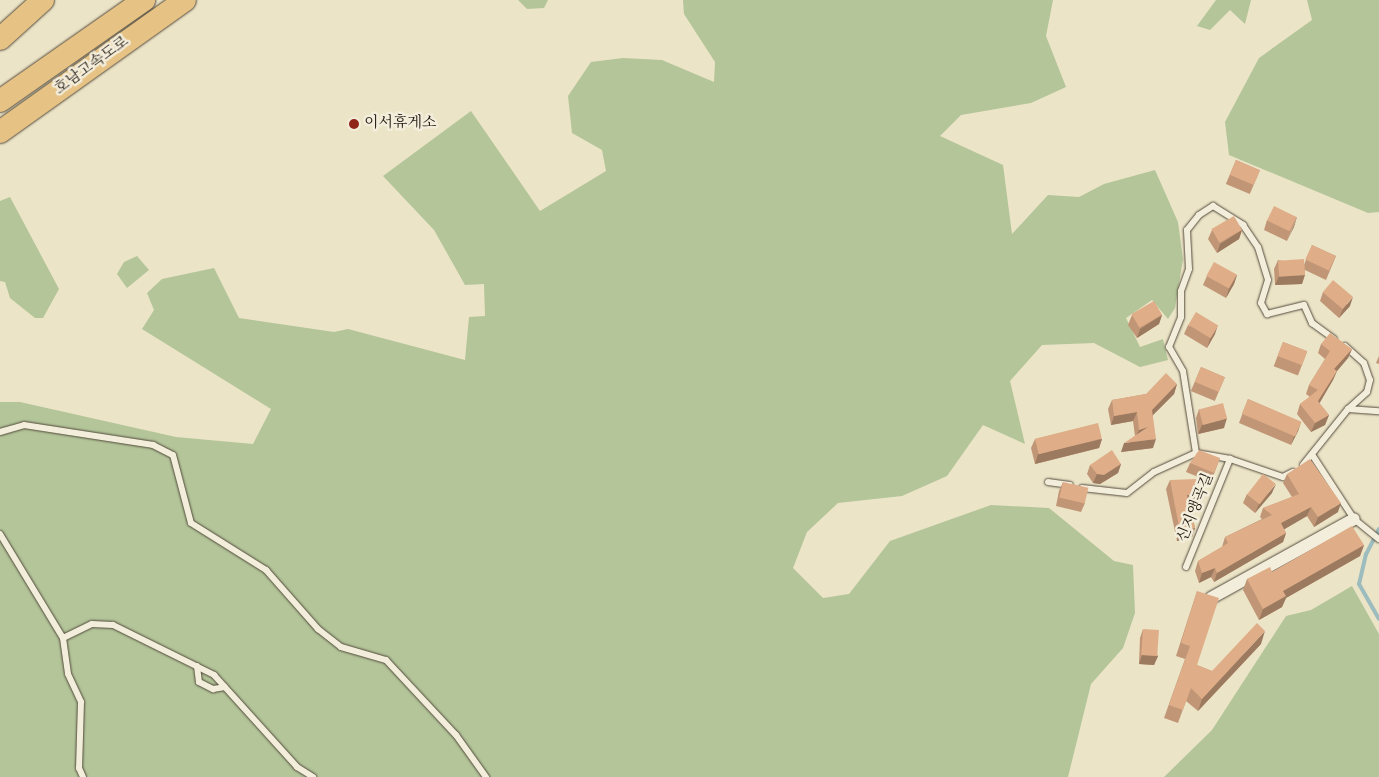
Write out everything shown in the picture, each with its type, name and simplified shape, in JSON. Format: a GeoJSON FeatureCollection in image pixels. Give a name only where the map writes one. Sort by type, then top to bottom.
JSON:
{"type":"FeatureCollection","features":[{"type":"Feature","properties":{"kind":"highway"},"geometry":{"type":"LineString","coordinates":[[0,39],[43,0]]}},
{"type":"Feature","properties":{"kind":"highway","name":"호남고속도로"},"geometry":{"type":"LineString","coordinates":[[0,101],[130,7],[144,0]]}},
{"type":"Feature","properties":{"kind":"highway","name":"호남고속도로"},"geometry":{"type":"LineString","coordinates":[[0,132],[185,0]]}},
{"type":"Feature","properties":{"kind":"street"},"geometry":{"type":"LineString","coordinates":[[1211,598],[1357,522]]}},
{"type":"Feature","properties":{"kind":"lane","name":"신지앵곡길"},"geometry":{"type":"LineString","coordinates":[[1048,482],[1127,493],[1154,472],[1196,454],[1230,459],[1283,477],[1313,456],[1348,409],[1368,392],[1370,380],[1364,363],[1322,333],[1304,305],[1267,314],[1261,303],[1268,280],[1258,247],[1243,225],[1213,206],[1188,230],[1189,269],[1181,291],[1181,317],[1169,348],[1183,371],[1196,454]]}},
{"type":"Feature","properties":{"kind":"lane"},"geometry":{"type":"LineString","coordinates":[[1348,409],[1379,411]]}},
{"type":"Feature","properties":{"kind":"lane"},"geometry":{"type":"LineString","coordinates":[[0,432],[24,425],[152,445],[173,455],[190,523],[266,570],[318,630],[341,647],[386,660],[456,735],[486,777]]}},
{"type":"Feature","properties":{"kind":"lane"},"geometry":{"type":"LineString","coordinates":[[1313,456],[1357,522],[1379,538]]}},
{"type":"Feature","properties":{"kind":"lane","name":"신지앵곡길"},"geometry":{"type":"LineString","coordinates":[[1186,567],[1230,459]]}},
{"type":"Feature","properties":{"kind":"lane"},"geometry":{"type":"LineString","coordinates":[[0,534],[63,638],[68,674],[81,702],[79,768],[83,777]]}},
{"type":"Feature","properties":{"kind":"lane"},"geometry":{"type":"LineString","coordinates":[[63,638],[92,624],[113,625],[196,666],[225,687],[297,767],[314,777]]}},
{"type":"Feature","properties":{"kind":"lane"},"geometry":{"type":"LineString","coordinates":[[196,666],[199,682],[213,689],[225,687]]}},
{"type":"Feature","properties":{"kind":"green space"},"geometry":{"type":"Polygon","coordinates":[[[518,0],[548,0],[544,8],[527,9],[518,0]]]}},
{"type":"Feature","properties":{"kind":"green space"},"geometry":{"type":"Polygon","coordinates":[[[683,0],[1053,0],[1046,36],[1066,87],[1031,103],[961,115],[940,136],[1003,165],[1012,234],[1048,195],[1079,197],[1104,184],[1155,170],[1178,222],[1183,259],[1175,308],[1168,319],[1152,300],[1126,318],[1140,347],[1163,339],[1168,360],[1140,367],[1094,343],[1042,345],[1010,381],[1025,444],[983,425],[947,476],[902,496],[838,503],[807,532],[793,568],[823,598],[849,594],[890,541],[991,505],[1049,508],[1114,561],[1133,565],[1135,613],[1123,648],[1091,684],[1068,777],[0,777],[0,402],[20,402],[176,437],[253,444],[271,409],[142,329],[154,310],[147,293],[162,279],[214,268],[239,318],[334,332],[348,329],[465,360],[469,317],[485,316],[484,284],[465,285],[434,230],[383,176],[471,111],[540,211],[606,171],[602,150],[572,133],[568,96],[591,62],[623,58],[662,60],[714,82],[715,62],[684,14],[683,0]]]}},
{"type":"Feature","properties":{"kind":"green space"},"geometry":{"type":"Polygon","coordinates":[[[1216,0],[1251,0],[1245,24],[1230,10],[1210,30],[1197,26],[1216,0]]]}},
{"type":"Feature","properties":{"kind":"green space"},"geometry":{"type":"Polygon","coordinates":[[[1307,0],[1379,0],[1379,212],[1368,213],[1229,155],[1225,122],[1259,58],[1312,20],[1307,0]]]}},
{"type":"Feature","properties":{"kind":"green space"},"geometry":{"type":"Polygon","coordinates":[[[10,197],[59,289],[43,318],[35,318],[10,298],[5,282],[0,281],[0,201],[10,197]]]}},
{"type":"Feature","properties":{"kind":"green space"},"geometry":{"type":"Polygon","coordinates":[[[137,256],[149,270],[127,288],[117,274],[124,262],[137,256]]]}},
{"type":"Feature","properties":{"kind":"green space"},"geometry":{"type":"Polygon","coordinates":[[[1352,586],[1379,634],[1379,777],[1164,777],[1212,730],[1286,616],[1311,610],[1352,586]]]}},
{"type":"Feature","properties":{"kind":"building"},"geometry":{"type":"Polygon","coordinates":[[[1236,160],[1260,170],[1254,185],[1230,175],[1236,160]]]}},
{"type":"Feature","properties":{"kind":"building"},"geometry":{"type":"Polygon","coordinates":[[[1274,206],[1296,217],[1289,231],[1267,220],[1274,206]]]}},
{"type":"Feature","properties":{"kind":"building"},"geometry":{"type":"Polygon","coordinates":[[[1234,216],[1242,230],[1219,243],[1211,229],[1234,216]]]}},
{"type":"Feature","properties":{"kind":"building"},"geometry":{"type":"Polygon","coordinates":[[[1312,245],[1336,256],[1329,270],[1305,260],[1312,245]]]}},
{"type":"Feature","properties":{"kind":"building"},"geometry":{"type":"Polygon","coordinates":[[[1304,259],[1305,275],[1279,277],[1278,261],[1304,259]]]}},
{"type":"Feature","properties":{"kind":"building"},"geometry":{"type":"Polygon","coordinates":[[[1214,262],[1237,275],[1229,289],[1206,276],[1214,262]]]}},
{"type":"Feature","properties":{"kind":"building"},"geometry":{"type":"Polygon","coordinates":[[[1333,280],[1353,297],[1343,309],[1323,292],[1333,280]]]}},
{"type":"Feature","properties":{"kind":"building"},"geometry":{"type":"Polygon","coordinates":[[[1154,301],[1162,315],[1139,328],[1131,314],[1154,301]]]}},
{"type":"Feature","properties":{"kind":"building"},"geometry":{"type":"Polygon","coordinates":[[[1196,312],[1218,325],[1211,338],[1188,325],[1196,312]]]}},
{"type":"Feature","properties":{"kind":"building"},"geometry":{"type":"Polygon","coordinates":[[[1330,333],[1352,349],[1334,369],[1337,371],[1318,401],[1329,415],[1315,423],[1300,404],[1318,390],[1309,385],[1330,351],[1321,344],[1330,333]]]}},
{"type":"Feature","properties":{"kind":"building"},"geometry":{"type":"Polygon","coordinates":[[[1283,342],[1307,351],[1302,365],[1278,356],[1283,342]]]}},
{"type":"Feature","properties":{"kind":"building"},"geometry":{"type":"Polygon","coordinates":[[[1201,367],[1225,377],[1219,392],[1195,382],[1201,367]]]}},
{"type":"Feature","properties":{"kind":"building"},"geometry":{"type":"Polygon","coordinates":[[[1166,373],[1177,384],[1152,410],[1156,439],[1124,443],[1148,427],[1139,430],[1137,412],[1114,416],[1112,400],[1146,394],[1166,373]]]}},
{"type":"Feature","properties":{"kind":"building"},"geometry":{"type":"Polygon","coordinates":[[[1248,399],[1301,422],[1295,436],[1242,414],[1248,399]]]}},
{"type":"Feature","properties":{"kind":"building"},"geometry":{"type":"Polygon","coordinates":[[[1223,403],[1227,418],[1203,425],[1199,409],[1223,403]]]}},
{"type":"Feature","properties":{"kind":"building"},"geometry":{"type":"Polygon","coordinates":[[[1098,423],[1102,439],[1039,454],[1035,439],[1098,423]]]}},
{"type":"Feature","properties":{"kind":"building"},"geometry":{"type":"Polygon","coordinates":[[[1112,450],[1121,464],[1104,475],[1097,474],[1090,465],[1112,450]]]}},
{"type":"Feature","properties":{"kind":"building"},"geometry":{"type":"Polygon","coordinates":[[[1199,450],[1220,458],[1214,473],[1190,463],[1199,450]]]}},
{"type":"Feature","properties":{"kind":"building"},"geometry":{"type":"Polygon","coordinates":[[[1310,459],[1341,503],[1318,517],[1311,507],[1281,523],[1286,533],[1217,573],[1215,568],[1202,573],[1198,561],[1228,543],[1225,537],[1272,515],[1263,508],[1299,494],[1287,474],[1310,459]]]}},
{"type":"Feature","properties":{"kind":"building"},"geometry":{"type":"Polygon","coordinates":[[[1263,474],[1276,484],[1260,504],[1247,494],[1263,474]]]}},
{"type":"Feature","properties":{"kind":"building"},"geometry":{"type":"Polygon","coordinates":[[[1196,479],[1196,495],[1187,495],[1195,528],[1180,532],[1170,480],[1196,479]]]}},
{"type":"Feature","properties":{"kind":"building"},"geometry":{"type":"Polygon","coordinates":[[[1063,482],[1088,488],[1085,503],[1059,498],[1063,482]]]}},
{"type":"Feature","properties":{"kind":"building"},"geometry":{"type":"Polygon","coordinates":[[[1352,526],[1364,545],[1283,591],[1286,596],[1263,609],[1247,579],[1270,567],[1272,572],[1352,526]]]}},
{"type":"Feature","properties":{"kind":"building"},"geometry":{"type":"Polygon","coordinates":[[[1197,591],[1219,598],[1197,665],[1212,671],[1257,623],[1265,631],[1202,699],[1191,688],[1183,710],[1169,705],[1190,646],[1181,643],[1197,591]]]}},
{"type":"Feature","properties":{"kind":"building"},"geometry":{"type":"Polygon","coordinates":[[[1143,629],[1159,630],[1157,656],[1141,655],[1143,629]]]}},
{"type":"Feature","properties":{"kind":"waterway"},"geometry":{"type":"LineString","coordinates":[[1379,529],[1366,554],[1359,584],[1379,619]]}},
{"type":"Feature","properties":{"kind":"place","name":"이서휴게소"},"geometry":{"type":"Point","coordinates":[354,124]}}]}
